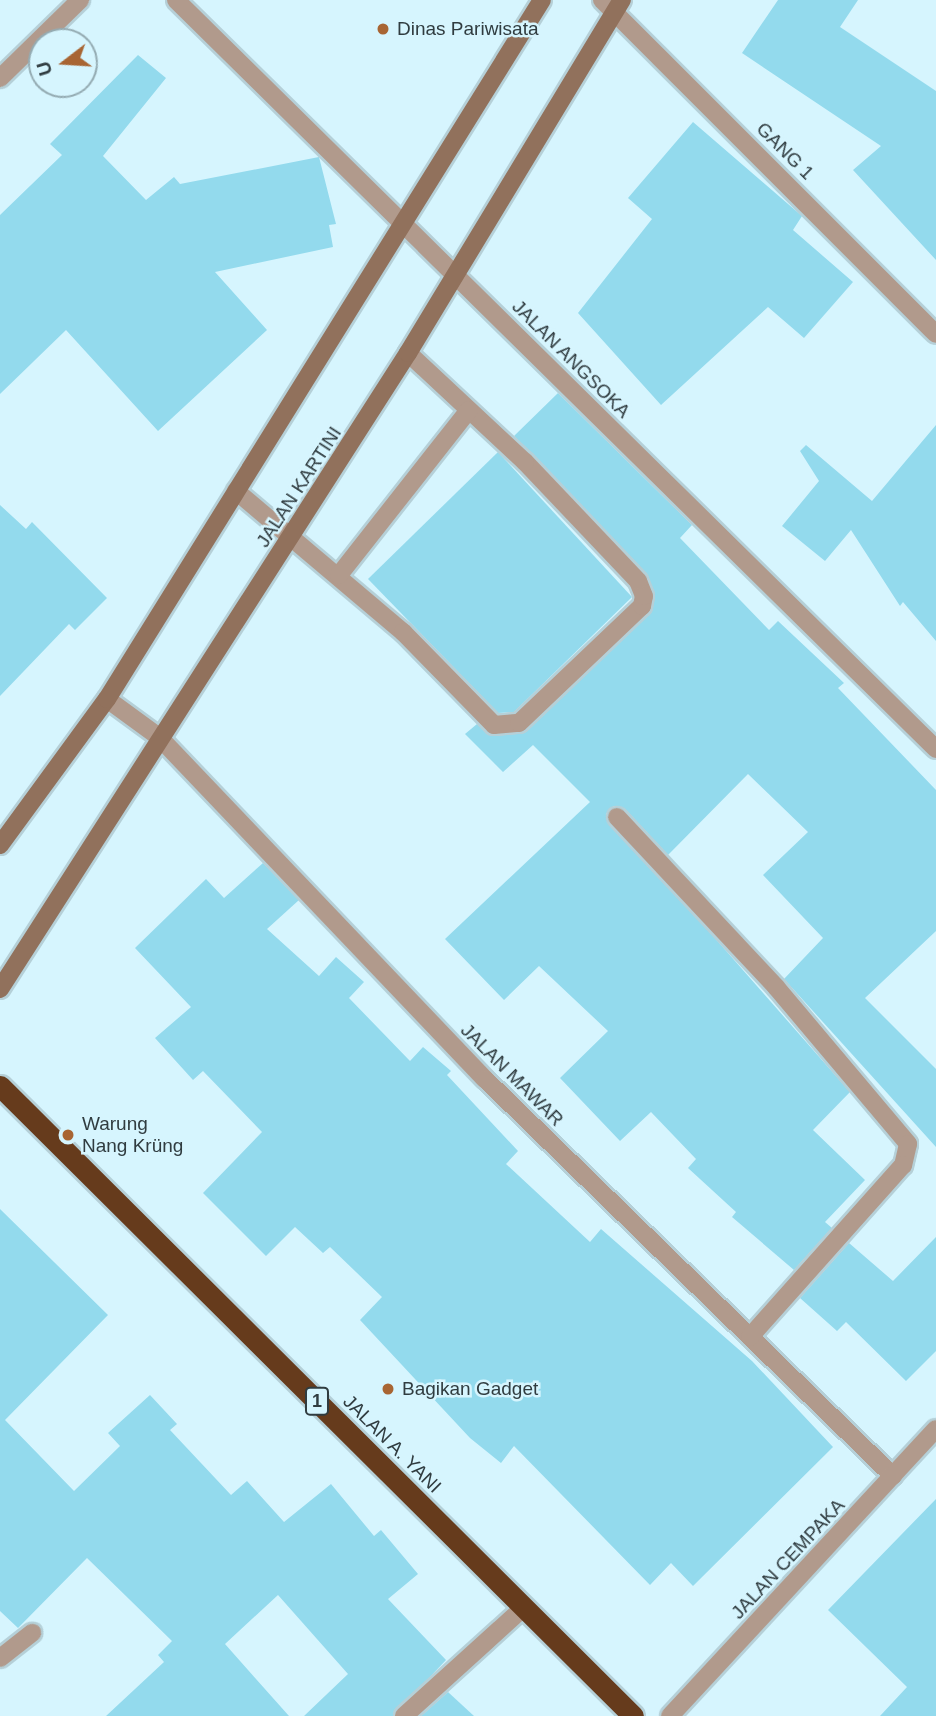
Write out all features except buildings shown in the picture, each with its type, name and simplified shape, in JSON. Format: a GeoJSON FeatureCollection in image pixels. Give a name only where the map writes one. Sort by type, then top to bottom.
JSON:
{"type":"FeatureCollection","features":[{"type":"Feature","properties":{"kind":"highway","name":"JALAN A. YANI"},"geometry":{"type":"LineString","coordinates":[[0,1086],[634,1716]]}},
{"type":"Feature","properties":{"kind":"street"},"geometry":{"type":"LineString","coordinates":[[0,78],[80,0]]}},
{"type":"Feature","properties":{"kind":"street","name":"JALAN ANGSOKA"},"geometry":{"type":"LineString","coordinates":[[176,0],[402,226],[455,274],[936,749]]}},
{"type":"Feature","properties":{"kind":"street"},"geometry":{"type":"LineString","coordinates":[[0,845],[107,699],[542,0]]}},
{"type":"Feature","properties":{"kind":"street","name":"JALAN KARTINI"},"geometry":{"type":"LineString","coordinates":[[0,989],[159,737],[294,535],[408,353],[613,4]]}},
{"type":"Feature","properties":{"kind":"street","name":"GANG 1"},"geometry":{"type":"LineString","coordinates":[[613,4],[936,334]]}},
{"type":"Feature","properties":{"kind":"street"},"geometry":{"type":"LineString","coordinates":[[236,491],[294,535],[494,725],[506,729],[642,606],[638,581],[469,410],[408,353]]}},
{"type":"Feature","properties":{"kind":"street"},"geometry":{"type":"LineString","coordinates":[[339,575],[469,410]]}},
{"type":"Feature","properties":{"kind":"street","name":"JALAN MAWAR"},"geometry":{"type":"LineString","coordinates":[[107,699],[159,737],[485,1079],[894,1476]]}},
{"type":"Feature","properties":{"kind":"street"},"geometry":{"type":"LineString","coordinates":[[617,817],[776,987],[908,1144],[902,1165],[750,1337]]}},
{"type":"Feature","properties":{"kind":"street","name":"JALAN CEMPAKA"},"geometry":{"type":"LineString","coordinates":[[670,1716],[936,1429]]}},
{"type":"Feature","properties":{"kind":"street"},"geometry":{"type":"LineString","coordinates":[[404,1716],[524,1607]]}},
{"type":"Feature","properties":{"kind":"street"},"geometry":{"type":"LineString","coordinates":[[0,1658],[33,1633]]}},
{"type":"Feature","properties":{"kind":"place","name":"Dinas Pariwisata"},"geometry":{"type":"Point","coordinates":[383,29]}},
{"type":"Feature","properties":{"kind":"place","name":"Warung Nang Krüng"},"geometry":{"type":"Point","coordinates":[68,1135]}},
{"type":"Feature","properties":{"kind":"place","name":"Bagikan Gadget"},"geometry":{"type":"Point","coordinates":[388,1389]}}]}
